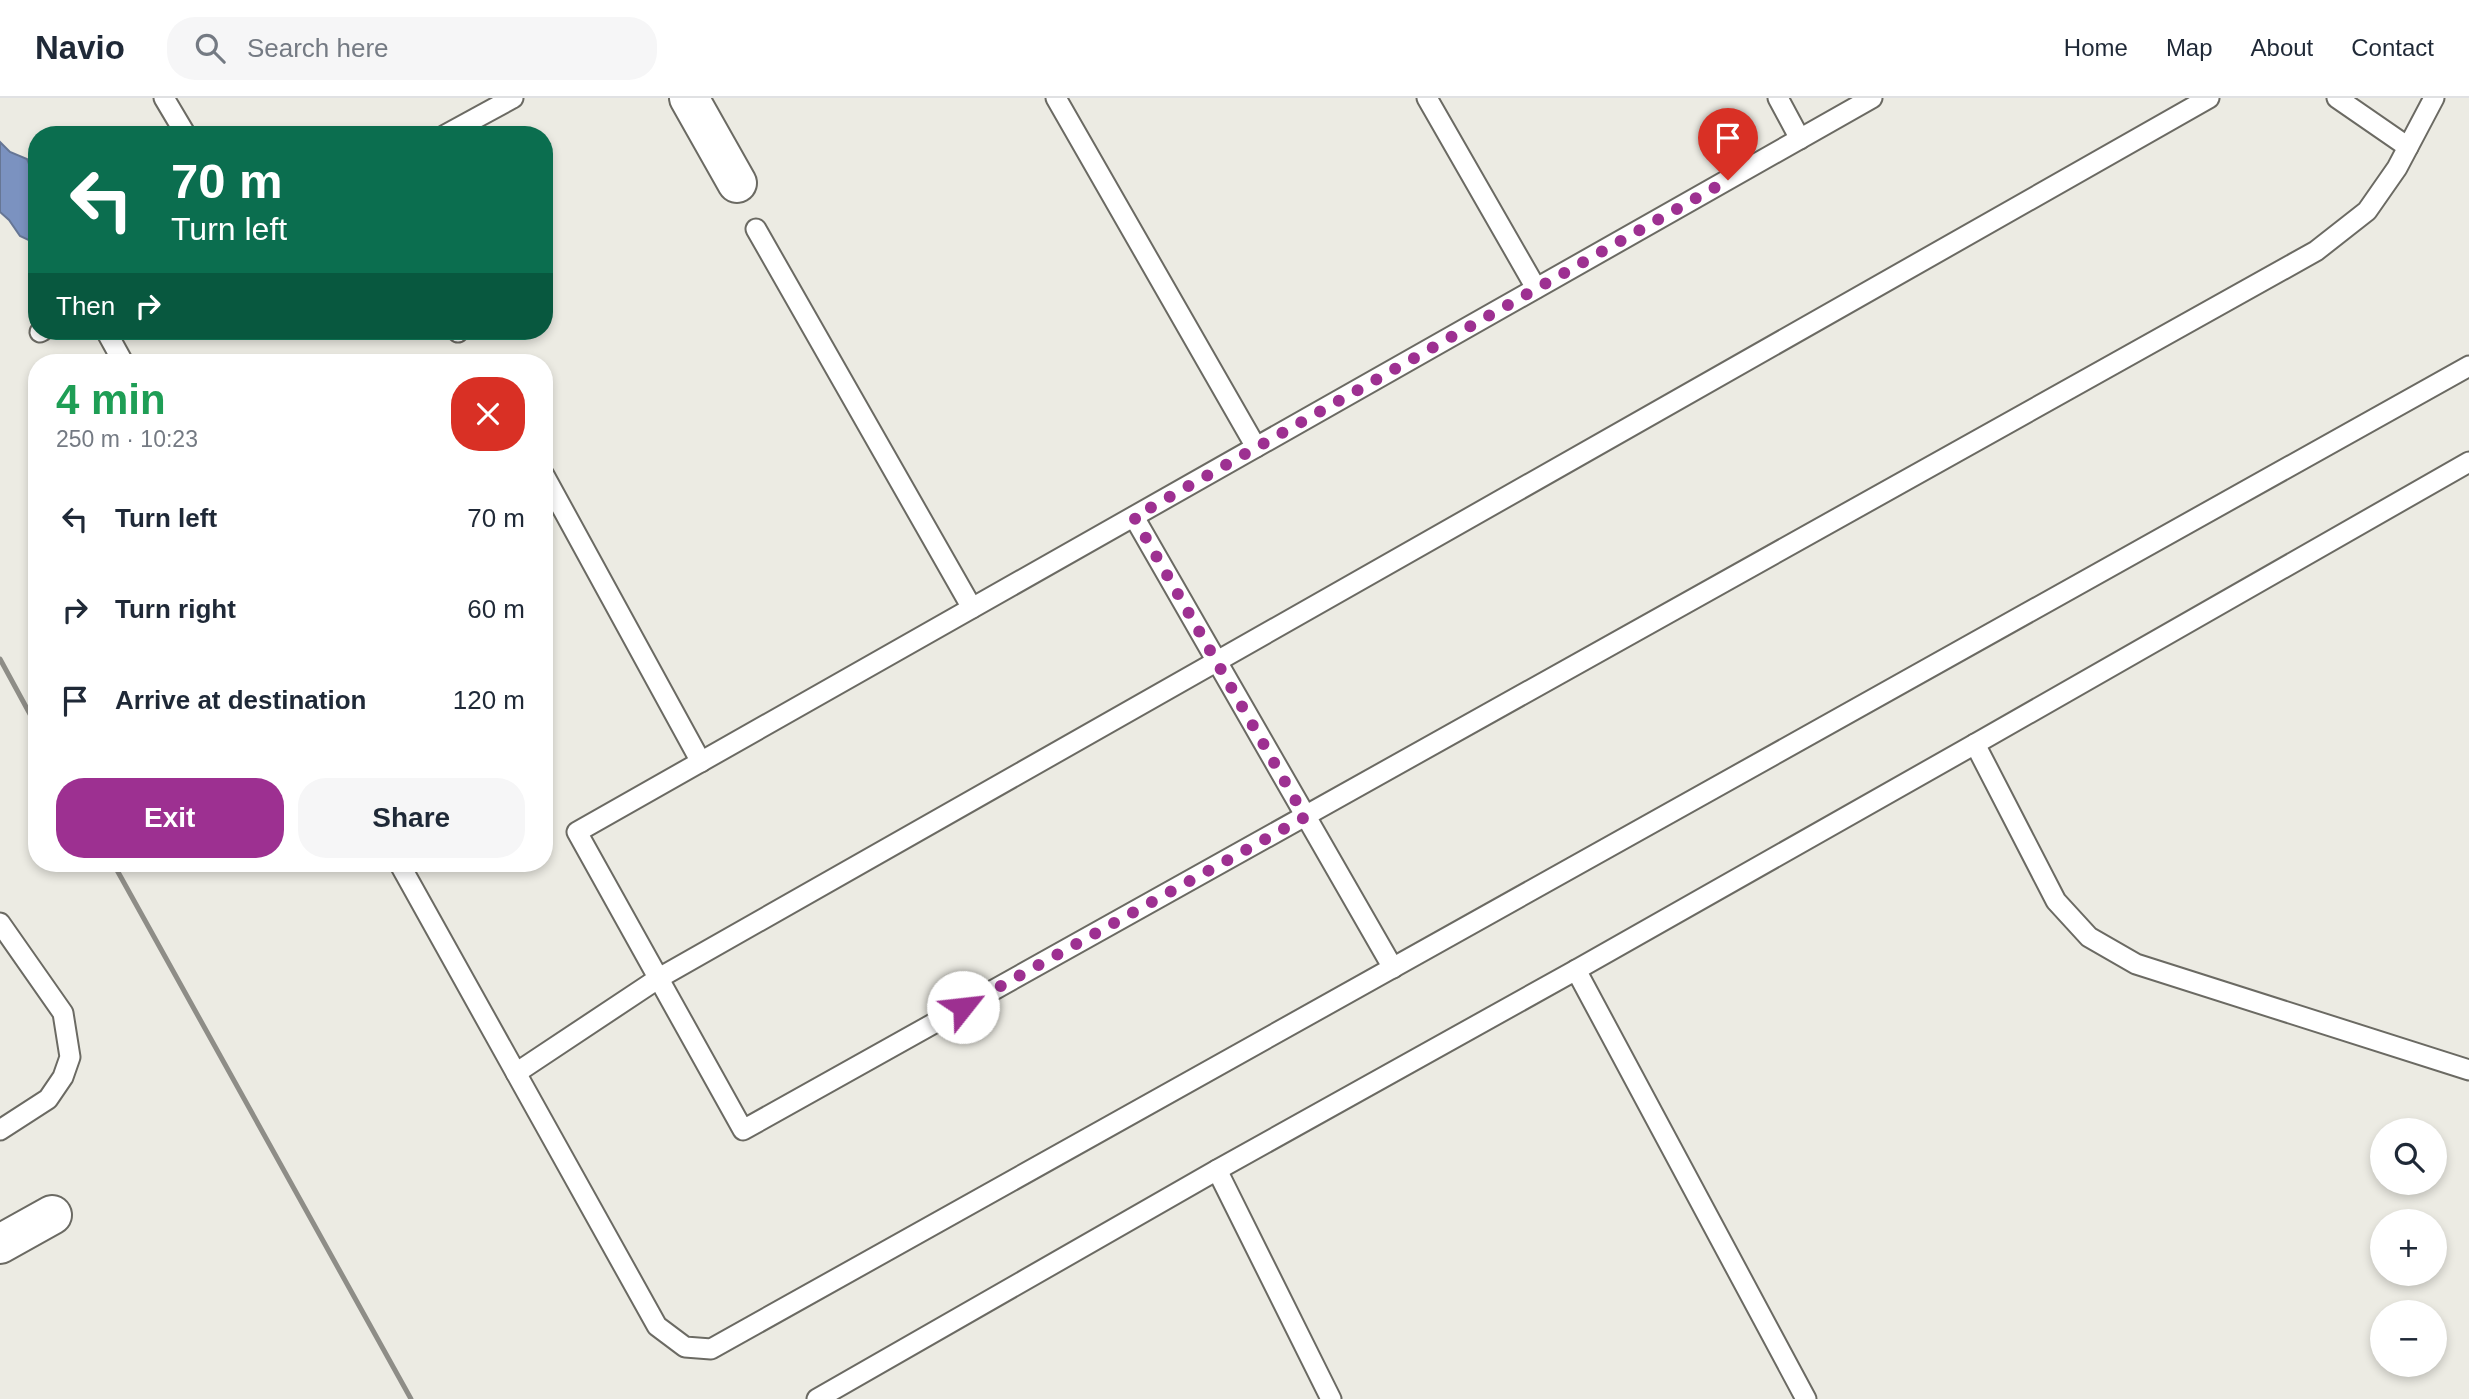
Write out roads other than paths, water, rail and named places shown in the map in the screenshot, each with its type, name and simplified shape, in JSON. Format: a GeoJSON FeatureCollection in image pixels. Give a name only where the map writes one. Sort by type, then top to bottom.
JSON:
{"type":"FeatureCollection","features":[{"type":"Feature","properties":{"kind":"street"},"geometry":{"type":"LineString","coordinates":[[689,98],[737,183]]}},
{"type":"Feature","properties":{"kind":"street"},"geometry":{"type":"LineString","coordinates":[[0,1244],[52,1215]]}},
{"type":"Feature","properties":{"kind":"lane"},"geometry":{"type":"LineString","coordinates":[[164,98],[181,126]]}},
{"type":"Feature","properties":{"kind":"lane"},"geometry":{"type":"LineString","coordinates":[[462,126],[513,98]]}},
{"type":"Feature","properties":{"kind":"lane"},"geometry":{"type":"LineString","coordinates":[[1056,98],[1256,447]]}},
{"type":"Feature","properties":{"kind":"lane"},"geometry":{"type":"LineString","coordinates":[[1427,98],[1536,288]]}},
{"type":"Feature","properties":{"kind":"lane"},"geometry":{"type":"LineString","coordinates":[[1778,98],[1800,139]]}},
{"type":"Feature","properties":{"kind":"lane"},"geometry":{"type":"LineString","coordinates":[[1872,98],[577,832],[743,1130],[2316,251],[2367,211],[2409,147],[2434,98]]}},
{"type":"Feature","properties":{"kind":"lane"},"geometry":{"type":"LineString","coordinates":[[516,1073],[659,978],[2208,98]]}},
{"type":"Feature","properties":{"kind":"lane"},"geometry":{"type":"LineString","coordinates":[[2337,98],[2409,147]]}},
{"type":"Feature","properties":{"kind":"lane"},"geometry":{"type":"LineString","coordinates":[[756,229],[972,608]]}},
{"type":"Feature","properties":{"kind":"lane"},"geometry":{"type":"LineString","coordinates":[[404,872],[657,1326],[685,1347],[712,1349],[2469,366]]}},
{"type":"Feature","properties":{"kind":"lane"},"geometry":{"type":"LineString","coordinates":[[817,1399],[1217,1170],[1975,744],[2469,461]]}},
{"type":"Feature","properties":{"kind":"lane"},"geometry":{"type":"LineString","coordinates":[[553,491],[701,762]]}},
{"type":"Feature","properties":{"kind":"lane"},"geometry":{"type":"LineString","coordinates":[[1134,517],[1393,968]]}},
{"type":"Feature","properties":{"kind":"lane"},"geometry":{"type":"LineString","coordinates":[[1975,744],[2056,901],[2089,937],[2136,964],[2469,1070]]}},
{"type":"Feature","properties":{"kind":"lane"},"geometry":{"type":"LineString","coordinates":[[0,923],[63,1013],[70,1057],[62,1077],[48,1099],[0,1130]]}},
{"type":"Feature","properties":{"kind":"lane"},"geometry":{"type":"LineString","coordinates":[[1576,970],[1806,1399]]}},
{"type":"Feature","properties":{"kind":"lane"},"geometry":{"type":"LineString","coordinates":[[1217,1170],[1331,1399]]}},
{"type":"Feature","properties":{"kind":"water"},"geometry":{"type":"Polygon","coordinates":[[[0,142],[10,152],[28,161],[28,240],[20,236],[0,212],[0,142]]]}},
{"type":"Feature","properties":{"kind":"railway"},"geometry":{"type":"LineString","coordinates":[[0,659],[28,710]]}},
{"type":"Feature","properties":{"kind":"railway"},"geometry":{"type":"LineString","coordinates":[[118,872],[411,1399]]}}]}
